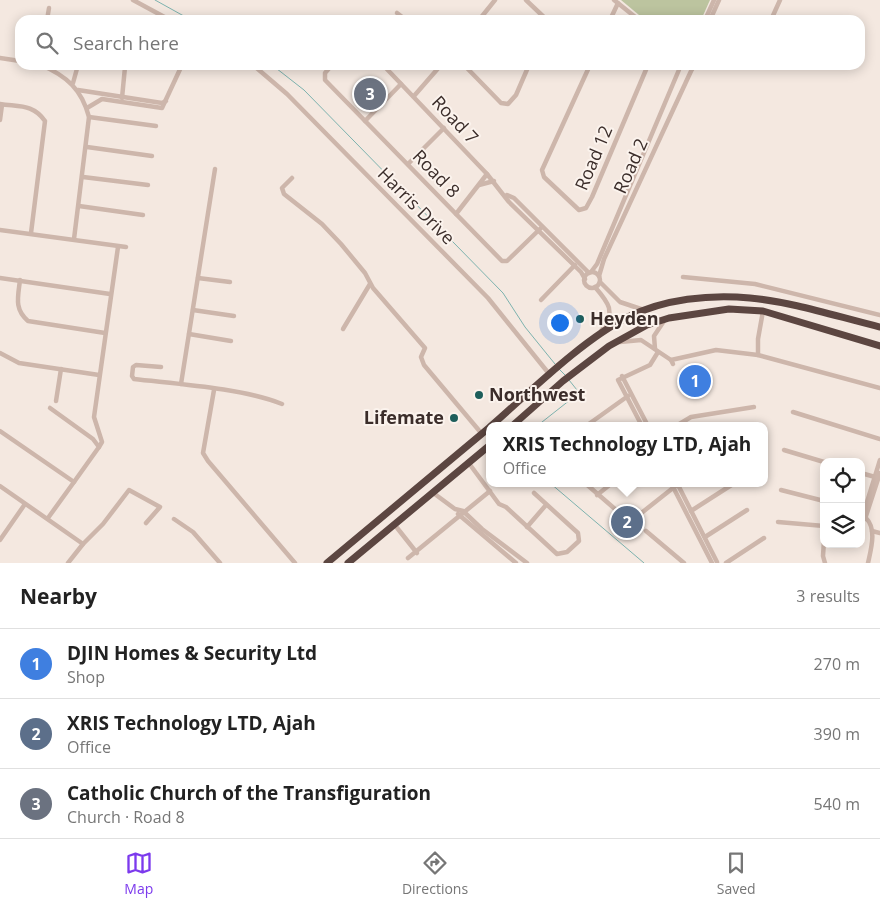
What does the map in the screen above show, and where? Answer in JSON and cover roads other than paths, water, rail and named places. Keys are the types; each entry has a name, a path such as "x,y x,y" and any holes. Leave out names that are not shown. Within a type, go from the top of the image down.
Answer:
{"highway":[{"path":"495,422 593,340 627,318 645,310 680,301 725,296 768,300 880,327"},
{"path":"517,422 571,374 610,346 647,325 669,318 729,309 764,311 880,344"},
{"path":"327,563 486,430"},
{"path":"348,563 486,448"}],"street":[{"path":"133,0 161,15"},
{"path":"483,15 495,0"},
{"path":"526,0 542,15"},
{"path":"707,15 714,0"},
{"path":"712,15 719,0"},
{"path":"774,15 780,0"},
{"path":"612,15 616,2 633,15"},
{"path":"48,15 49,8"},
{"path":"0,58 15,61"},
{"path":"54,70 73,83 87,108 89,117 87,147 74,239"},
{"path":"73,83 77,70"},
{"path":"121,99 125,70"},
{"path":"78,90 121,99 162,103 166,101 180,70"},
{"name":"Harris Drive","path":"259,70 294,101 488,298 552,373"},
{"name":"Road 8","path":"328,70 325,73 325,80 504,262 541,228"},
{"name":"Road 7","path":"388,70 487,174 510,202 529,216 576,264 585,279"},
{"path":"414,96 437,70"},
{"path":"469,70 501,103 508,104 516,96 527,70"},
{"name":"Road 12","path":"588,70 542,170 544,177 580,210 586,208 592,197 646,70"},
{"name":"Road 2","path":"590,272 597,264 680,70"},
{"name":"Road 2","path":"599,276 604,259 691,70"},
{"path":"365,121 401,84"},
{"path":"87,108 102,99 121,99"},
{"path":"0,120 1,105 31,108 38,112 45,121 31,233"},
{"path":"89,117 156,126"},
{"path":"408,164 444,128"},
{"path":"87,147 152,156"},
{"path":"181,384 215,169"},
{"path":"456,214 487,174"},
{"path":"83,177 148,185"},
{"path":"292,178 282,188 284,194 328,230 365,273 370,284 425,348 421,358 424,365 482,434"},
{"path":"479,185 494,182"},
{"path":"79,206 143,215"},
{"path":"0,230 126,247"},
{"path":"48,518 102,442 94,417 118,247"},
{"path":"542,300 576,264"},
{"name":"Road 7","path":"576,264 590,272"},
{"path":"593,340 604,328 610,310 606,298 595,287 588,286 585,279 590,272 599,276 600,282 614,298 627,306 645,310"},
{"path":"683,277 755,284 880,315"},
{"path":"0,278 110,294"},
{"path":"198,278 230,282"},
{"path":"20,280 17,304 23,317 28,321 105,333"},
{"path":"595,287 600,282"},
{"path":"343,329 370,284"},
{"path":"800,308 804,295"},
{"path":"193,310 234,316"},
{"path":"758,354 758,339 764,311"},
{"path":"646,422 618,380 622,376 650,365 656,351 654,336 662,323 669,318"},
{"path":"189,334 231,341"},
{"path":"610,346 622,341 641,340 672,362 716,350 758,354 880,388"},
{"path":"0,353 19,364 99,375"},
{"path":"161,367 136,365 133,367 132,376 134,379 181,384 270,399 282,404"},
{"path":"56,402 61,369"},
{"path":"214,390 204,453 208,461 295,563"},
{"path":"591,422 628,393"},
{"path":"628,393 640,422"},
{"path":"682,422 691,416 754,407"},
{"path":"50,408 93,439 99,447"},
{"path":"793,412 880,439"},
{"path":"0,431 74,482"},
{"path":"784,450 820,461"},
{"path":"865,509 880,460"},
{"path":"468,462 486,486"},
{"path":"865,511 880,472"},
{"path":"865,474 875,477"},
{"path":"0,486 83,544"},
{"path":"487,487 499,504 557,554 567,552 579,541 578,532 534,493"},
{"path":"589,487 630,522 673,487"},
{"path":"598,495 607,487"},
{"path":"676,487 705,537 716,563"},
{"path":"676,487 716,563"},
{"path":"691,511 728,487"},
{"path":"68,563 83,544 103,524 129,490 160,506 146,523"},
{"path":"781,490 820,500"},
{"path":"408,558 417,553 458,515 490,491"},
{"path":"874,491 880,493"},
{"path":"432,492 455,509 463,511 527,563"},
{"path":"0,540 25,504"},
{"path":"527,527 546,505"},
{"path":"455,509 458,515 516,563 521,558"},
{"path":"705,537 747,510"},
{"path":"865,517 870,523 872,531 868,563"},
{"path":"174,518 193,532 220,563"},
{"path":"778,522 820,526"},
{"path":"394,524 417,553"},
{"path":"646,531 684,563"},
{"path":"872,531 880,533"},
{"path":"726,563 764,538"},
{"path":"824,548 825,563"}],"waterway":[{"path":"155,0 182,15"},
{"path":"278,70 304,90 503,293 525,327 555,364"},
{"path":"559,369 565,375"},
{"path":"542,422 575,396 577,390 569,380"},
{"path":"555,487 644,563"}],"place":[{"name":"Catholic Church of the Transfiguration","path":"370,94"},
{"name":"Heyden","path":"580,319"},
{"name":"DJIN Homes & Security Ltd","path":"695,381"},
{"name":"Northwest","path":"479,395"},
{"name":"Lifemate","path":"454,418"},
{"name":"XRIS Technology LTD, Ajah","path":"627,522"}]}
